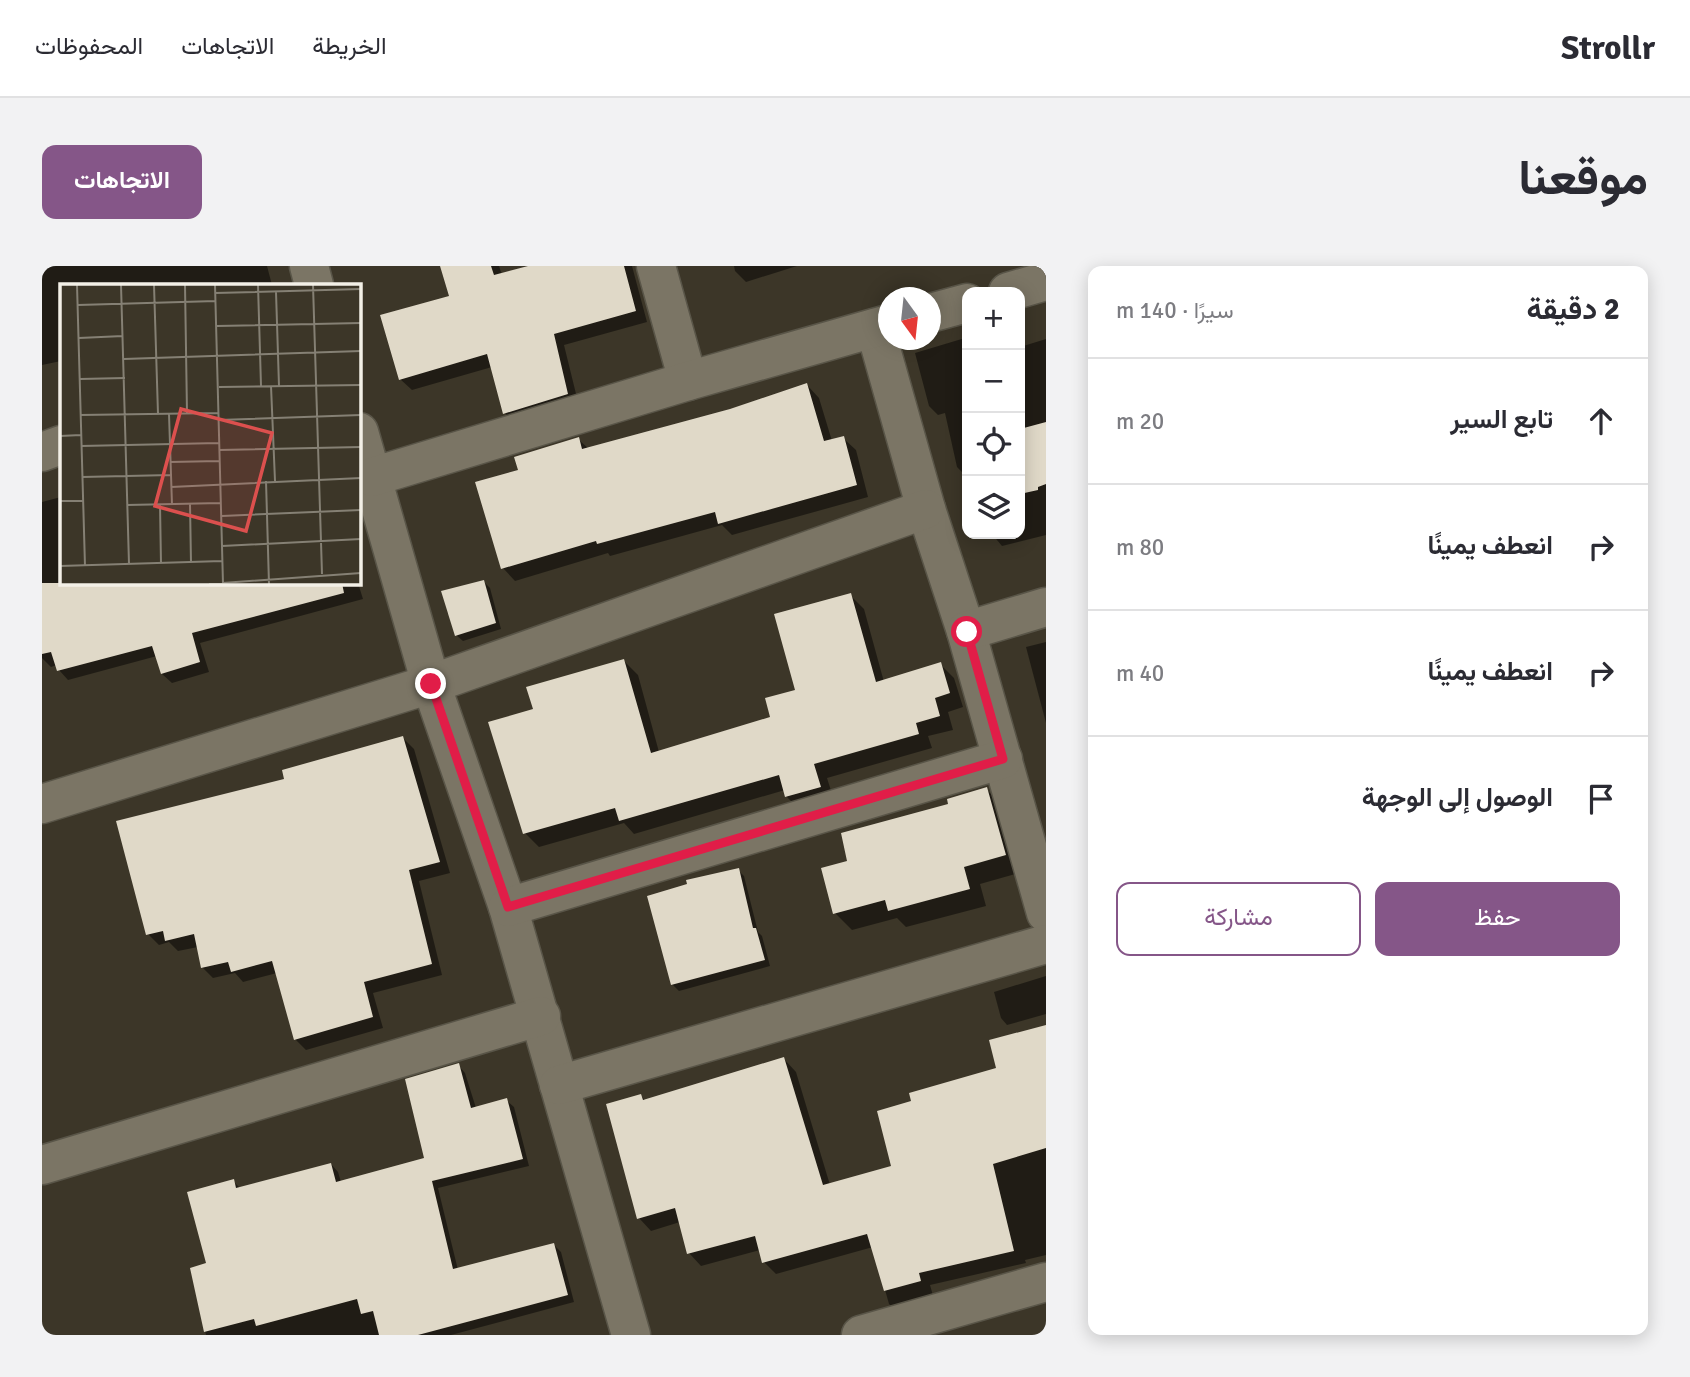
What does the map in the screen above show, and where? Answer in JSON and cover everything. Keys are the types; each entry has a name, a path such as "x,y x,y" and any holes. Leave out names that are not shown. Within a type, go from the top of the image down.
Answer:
{"street":[{"path":"309,266 314,284"},
{"path":"656,266 688,381"},
{"path":"988,266 994,287"},
{"path":"1025,287 1046,281"},
{"path":"941,310 962,304"},
{"path":"372,477 688,381 878,327"},
{"path":"887,350 926,509 967,632 1046,913"},
{"path":"360,435 431,684 508,907 541,1016 620,1332"},
{"path":"42,452 60,445"},
{"path":"42,804 431,684 926,509"},
{"path":"967,632 1046,607"},
{"path":"508,907 1003,759"},
{"path":"559,1085 1046,944"},
{"path":"42,1165 541,1016"},
{"path":"861,1335 971,1320 1046,1282"}],"building":[{"path":"440,266 491,266 494,275 528,266 624,266 636,311 554,334 568,394 503,414 487,354 399,380 380,315 449,296"},
{"path":"807,383 824,441 844,436 857,485 718,524 715,512 597,544 596,541 501,569 475,482 518,470 514,457 579,437 582,449 730,409"},
{"path":"1046,422 1046,484 1038,487 1038,490 1025,493 1025,476 1025,428"},
{"path":"484,580 496,623 455,636 441,591"},
{"path":"42,583 342,584 344,593 192,633 200,662 161,674 152,646 57,671 51,652 42,654"},
{"path":"851,593 876,682 941,662 950,693 935,698 940,716 916,723 919,734 814,764 821,787 785,797 779,775 619,821 615,808 523,834 488,722 533,709 526,687 624,659 651,753 770,717 765,698 795,690 774,614"},
{"path":"403,736 440,862 409,870 432,964 364,982 373,1017 294,1040 272,961 231,972 228,962 201,968 194,934 165,941 163,931 146,935 116,821 284,779 282,770"},
{"path":"987,787 1006,855 964,867 970,889 888,911 885,900 833,914 821,868 847,861 841,833 948,804 947,799"},
{"path":"739,868 753,928 756,928 765,960 671,985 647,896 687,884 686,880"},
{"path":"1046,1025 1046,1148 993,1164 1014,1251 919,1273 921,1281 884,1291 867,1234 762,1263 755,1236 687,1254 675,1208 637,1219 606,1104 641,1094 643,1100 784,1057 823,1185 891,1166 877,1111 911,1101 909,1093 996,1068 989,1040"},
{"path":"459,1063 471,1108 507,1098 523,1159 432,1181 453,1269 554,1243 568,1295 418,1335 379,1335 373,1311 361,1314 357,1299 256,1326 254,1319 204,1332 190,1268 206,1263 187,1192 234,1179 236,1188 331,1163 336,1182 424,1158 405,1079"}],"route":[{"path":"431,684 508,907 1003,759 967,632"}]}
